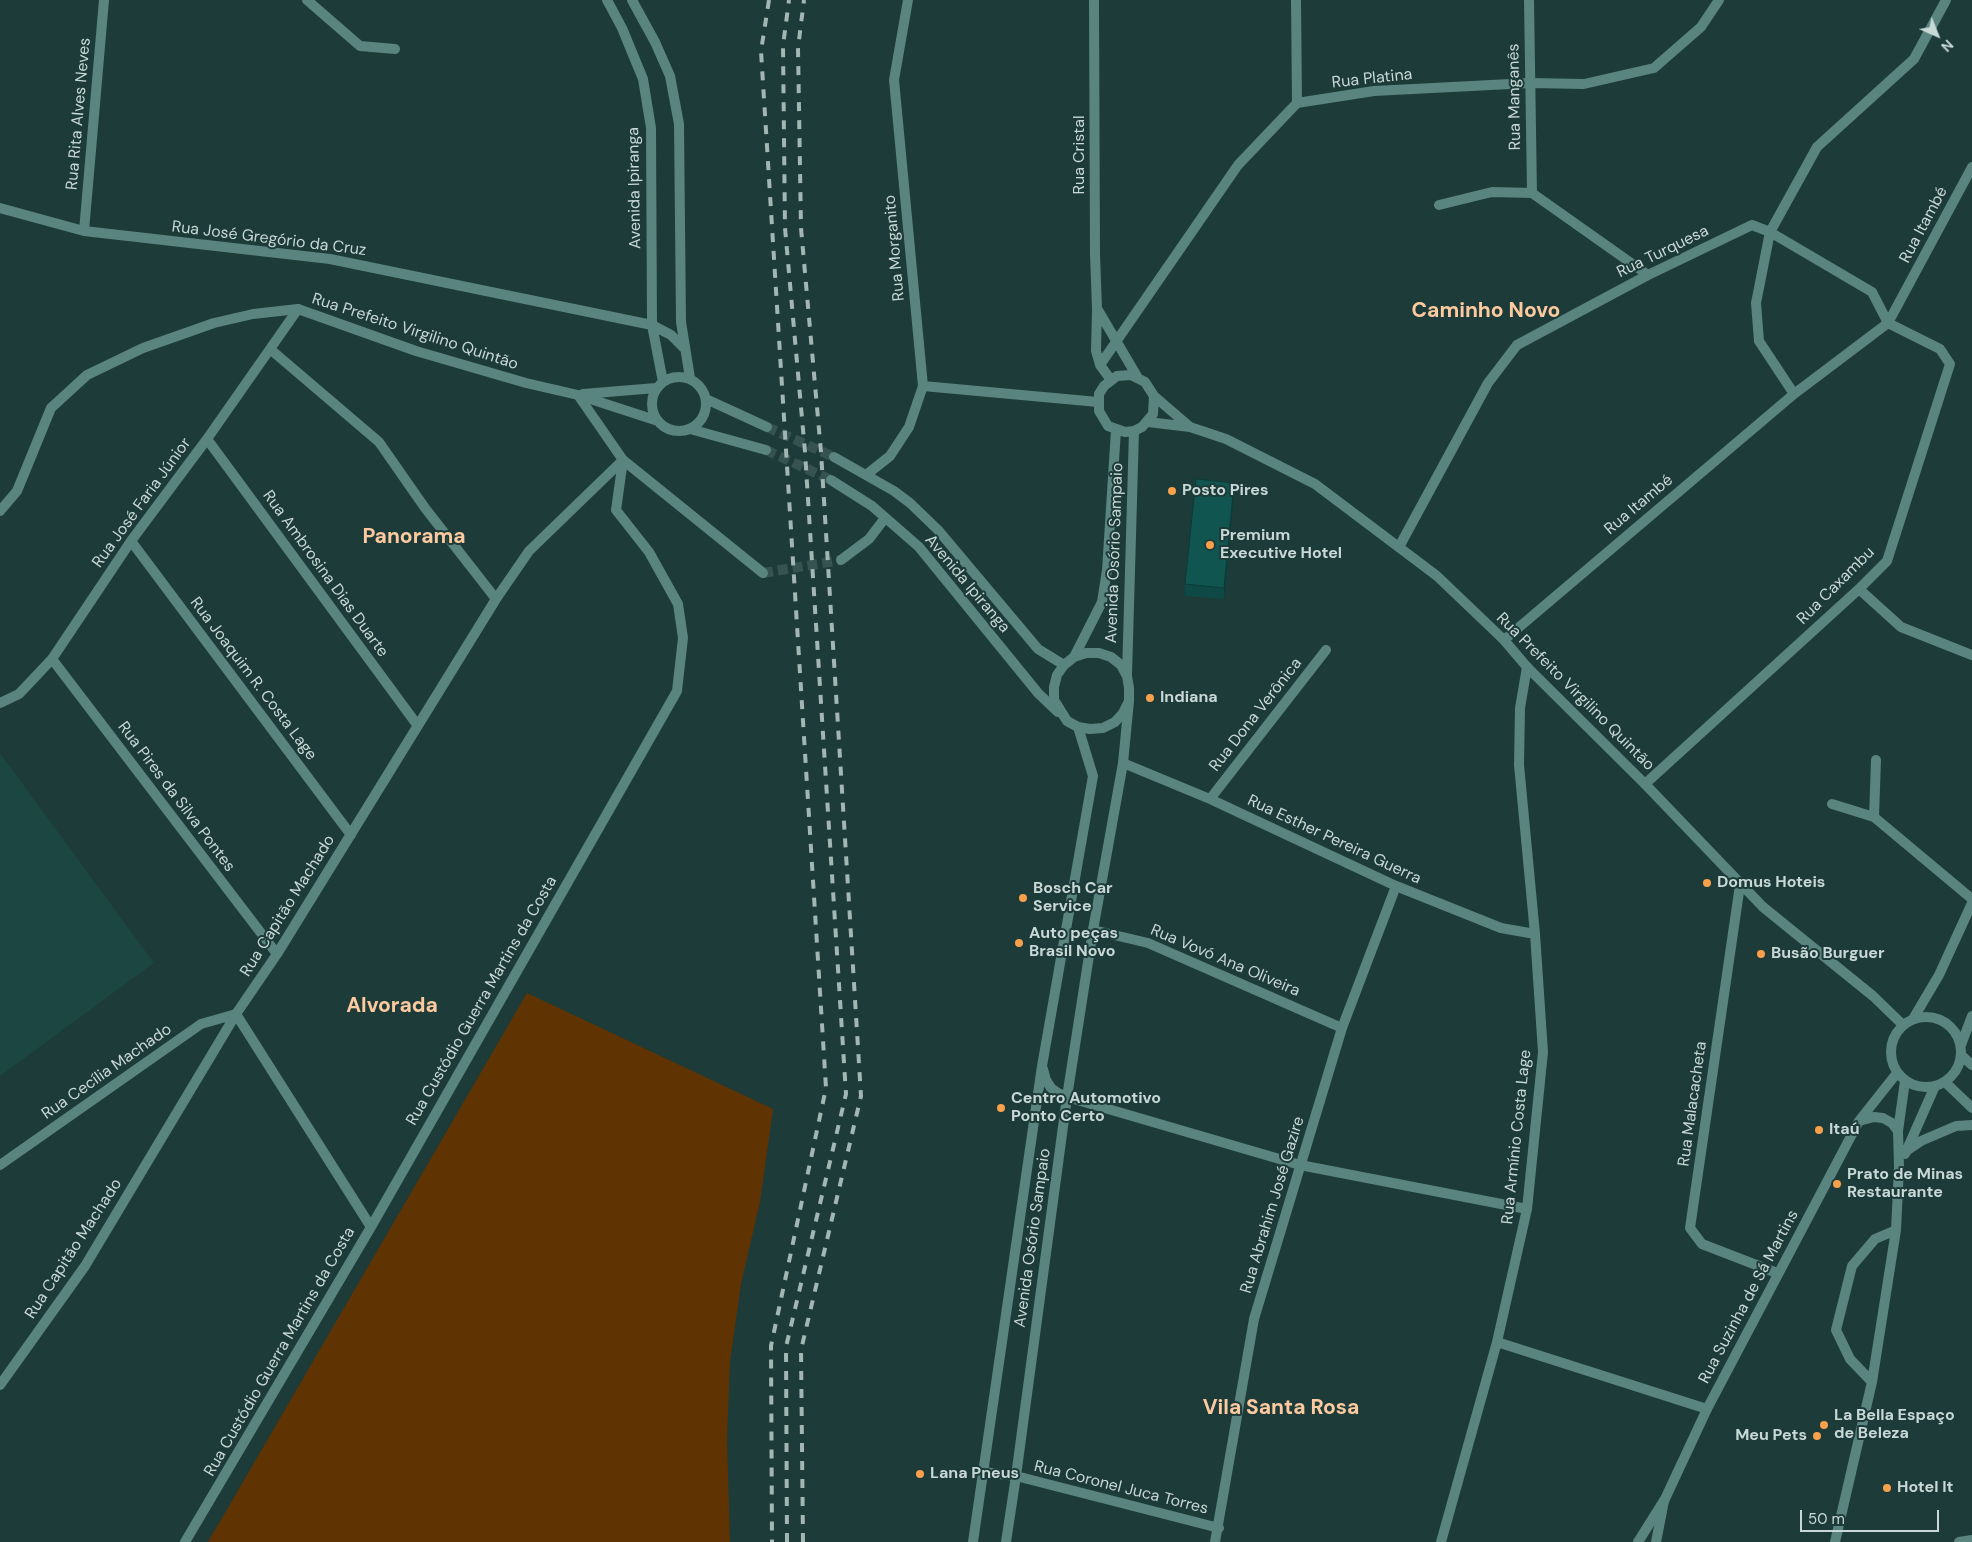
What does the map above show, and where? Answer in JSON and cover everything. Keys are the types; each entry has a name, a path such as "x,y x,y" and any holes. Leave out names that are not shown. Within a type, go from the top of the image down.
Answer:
{"street":[{"name":"Rua Rita Alves Neves","path":"84,231 104,0"},
{"path":"307,0 360,46 395,49"},
{"name":"Avenida Ipiranga","path":"607,0 622,28 643,79 651,128 652,325 660,385"},
{"path":"632,0 656,42 670,76 679,124 681,322 690,378"},
{"name":"Rua Morganito","path":"866,474 890,456 909,427 923,386 894,80 908,0"},
{"name":"Rua Cristal","path":"1094,0 1096,351 1100,365"},
{"path":"1111,380 1100,365 1115,341 1238,165 1297,103 1296,0"},
{"name":"Rua Manganês","path":"1529,0 1532,193"},
{"name":"Rua Platina","path":"1297,103 1374,91 1530,83 1584,84 1654,68 1701,27 1719,0"},
{"path":"1794,394 1759,341 1756,303 1770,232 1817,147 1914,59 1946,0"},
{"name":"Rua Itambé","path":"1504,640 1794,394 1888,323 1972,167"},
{"path":"1438,205 1492,192 1532,193 1648,275"},
{"name":"Rua José Gregório da Cruz","path":"0,208 84,231 330,259 652,325 671,335 685,349"},
{"name":"Rua Turquesa","path":"1399,547 1488,383 1516,345 1648,275 1752,225 1770,232 1872,292 1888,323"},
{"name":"Rua Cristal","path":"1097,309 1115,341"},
{"name":"Rua Prefeito Virgilino Quintão","path":"0,511 17,491 51,408 86,375 143,348 214,323 253,314 298,310 416,351 526,383 578,395 658,421"},
{"name":"Rua José Faria Júnior","path":"0,703 19,694 52,659 131,541 207,439 298,310"},
{"name":"Rua Caxambu","path":"1644,784 1859,589 1887,561 1950,364 1940,349 1888,323"},
{"path":"1115,341 1138,378"},
{"path":"270,348 379,442 426,508 496,599"},
{"path":"1124,375 1138,378 1145,382 1154,396 1153,414 1148,422 1134,431 1125,432 1108,426 1102,420 1098,402 1099,394 1104,386 1111,380 1124,375"},
{"path":"690,429 703,417 706,408 703,390 698,383 690,378 680,376 672,378 660,385 652,405 653,414 664,427 673,431 690,429 766,450"},
{"name":"Rua Prefeito Virgilino Quintão","path":"578,395 660,385"},
{"path":"923,386 1098,402"},
{"path":"578,395 623,460 763,573"},
{"name":"Rua Prefeito Virgilino Quintão","path":"1154,396 1190,427"},
{"path":"706,399 767,427"},
{"name":"Rua Prefeito Virgilino Quintão","path":"1148,422 1190,427 1226,439 1314,484 1437,576 1504,640 1527,667 1644,784 1740,885 1763,907 1873,996 1903,1024"},
{"name":"Avenida Osório Sampaio","path":"1074,657 1102,602 1107,570 1116,430"},
{"name":"Avenida Osório Sampaio","path":"1127,676 1134,431"},
{"name":"Rua Ambrosina Dias Duarte","path":"207,439 418,726"},
{"name":"Avenida Ipiranga","path":"834,457 894,490 917,510 938,530 1038,648 1064,665"},
{"name":"Rua Capitão Machado","path":"0,1386 85,1266 236,1014 277,954 496,599 529,551 623,460"},
{"name":"Rua Custódio Guerra Martins da Costa","path":"185,1542 371,1226 677,691 683,638 678,604 648,552 616,510 623,460"},
{"name":"Avenida Ipiranga","path":"831,480 872,506 919,547 1038,693 1067,721"},
{"path":"841,560 869,539 885,518"},
{"name":"Rua Joaquim R. Costa Lage","path":"131,541 351,835"},
{"path":"1859,589 1901,627 1972,655"},
{"name":"Rua Dona Verônica","path":"1210,799 1326,650"},
{"path":"1086,653 1099,653 1111,658 1121,666 1127,676 1130,688 1129,701 1123,713 1115,722 1103,728 1090,730 1078,727 1067,721 1054,700 1054,687 1057,675 1064,665 1074,657 1086,653"},
{"name":"Rua Pires da Silva Pontes","path":"52,659 277,954"},
{"name":"Rua Armínio Costa Lage","path":"1441,1542 1497,1342 1527,1209 1543,1052 1535,934 1519,765 1520,708 1527,667"},
{"name":"Avenida Osório Sampaio","path":"1006,1542 1067,1097 1093,930 1123,763 1129,701"},
{"name":"Avenida Osório Sampaio","path":"973,1542 1042,1066 1093,776 1078,727"},
{"path":"1874,817 1876,760"},
{"name":"Rua Esther Pereira Guerra","path":"1123,763 1210,799 1396,886 1501,928 1535,934"},
{"path":"1832,804 1874,817 1972,901 1938,975 1913,1019"},
{"name":"Rua Malacacheta","path":"1740,885 1690,1228 1702,1244 1777,1273"},
{"name":"Rua Abrahim José Gazire","path":"1215,1542 1254,1319 1342,1028 1396,886"},
{"name":"Rua Vovó Ana Oliveira","path":"1093,930 1148,943 1342,1028"},
{"path":"236,1014 371,1226"},
{"name":"Rua Cecília Machado","path":"0,1165 201,1024 236,1014"},
{"path":"1925,1016 1943,1021 1956,1033 1961,1045 1962,1056 1953,1075 1940,1084 1925,1088 1914,1086 1901,1077 1892,1064 1890,1053 1896,1032 1903,1024 1913,1019 1925,1016"},
{"path":"1961,1045 1972,1016"},
{"path":"1962,1056 1972,1065"},
{"path":"1042,1066 1046,1080 1051,1088 1058,1094 1067,1097 1300,1164 1527,1209"},
{"path":"1835,1542 1872,1382 1896,1230 1900,1167 1898,1131 1901,1077"},
{"name":"Rua Suzinha de Sá Martins","path":"1638,1542 1665,1500 1707,1409 1777,1273 1860,1122 1901,1077"},
{"path":"1940,1084 1972,1108"},
{"path":"1900,1167 1906,1151 1940,1084"},
{"path":"1860,1122 1874,1117 1883,1118 1892,1123 1898,1131"},
{"path":"1906,1151 1921,1141 1956,1126 1972,1125"},
{"path":"1872,1382 1850,1359 1836,1330 1852,1266 1875,1239 1896,1230"},
{"path":"1497,1342 1707,1409"},
{"name":"Rua Coronel Juca Torres","path":"983,1472 1016,1476 1218,1528"},
{"path":"1656,1542 1665,1500"},
{"path":"1958,1542 1972,1540"}],"shaded area":[{"path":"0,753 154,963 0,1076"},
{"path":"527,993 773,1109 760,1202 741,1284 730,1362 727,1438 730,1542 208,1542"}],"building":[{"name":"Premium Executive Hotel","path":"1196,479 1234,483 1224,588 1185,584"}],"tunnel":[{"path":"767,427 834,457"},
{"path":"766,450 831,480"},
{"path":"763,573 841,560"}],"railway":[{"path":"769,0 761,51 826,1088 771,1346 772,1542"},
{"path":"787,1542 786,1347 846,1094 805,452 785,228 783,46 789,0"},
{"path":"803,1542 801,1350 861,1096 821,452 801,228 798,48 804,0"}],"place":[{"name":"Posto Pires","path":"1172,491"},
{"name":"Premium Executive Hotel","path":"1210,545"},
{"name":"Indiana","path":"1150,698"},
{"name":"Domus Hoteis","path":"1707,883"},
{"name":"Bosch Car Service","path":"1023,898"},
{"name":"Auto peças Brasil Novo","path":"1019,943"},
{"name":"Busão Burguer","path":"1761,954"},
{"name":"Centro Automotivo Ponto Certo","path":"1001,1108"},
{"name":"Itaú","path":"1819,1130"},
{"name":"Prato de Minas Restaurante","path":"1837,1184"},
{"name":"La Bella Espaço de Beleza","path":"1824,1425"},
{"name":"Meu Pets","path":"1817,1436"},
{"name":"Lana Pneus","path":"920,1474"},
{"name":"Hotel It","path":"1887,1488"}],"district":[{"name":"Caminho Novo","path":"1486,311"},
{"name":"Panorama","path":"414,537"},
{"name":"Alvorada","path":"392,1006"},
{"name":"Vila Santa Rosa","path":"1281,1408"}]}
